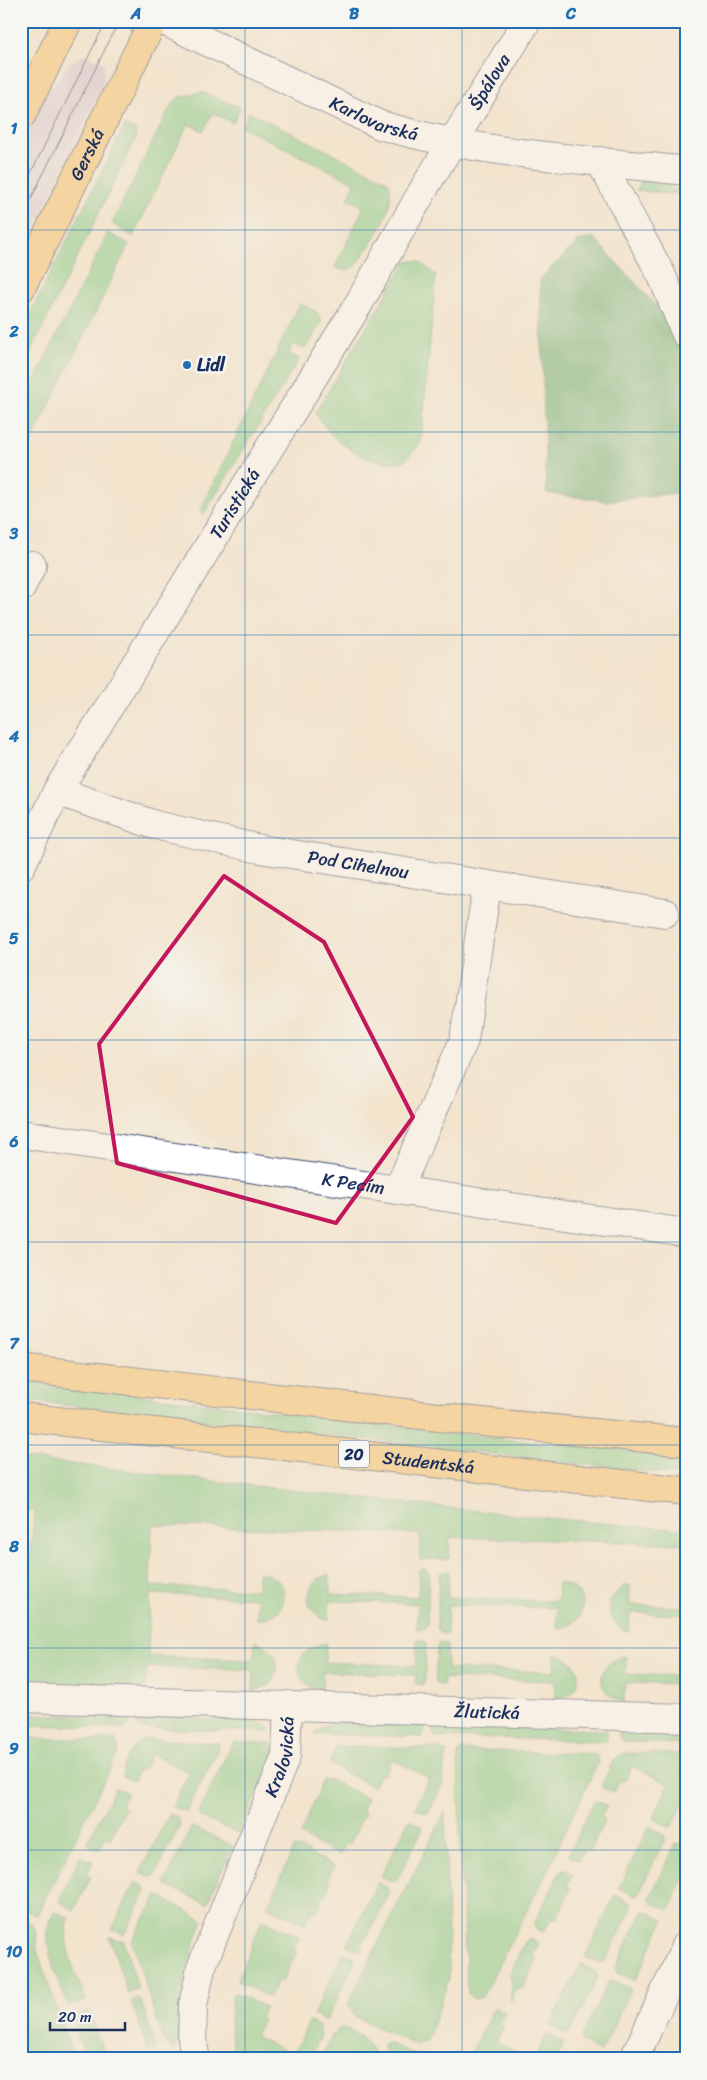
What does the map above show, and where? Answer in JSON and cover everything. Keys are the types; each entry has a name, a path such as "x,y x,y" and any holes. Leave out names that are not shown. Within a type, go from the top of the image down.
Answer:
{"main road":[{"path":"21,116 68,21"},
{"name":"Gerská","path":"21,288 153,21"},
{"path":"21,1368 472,1421 686,1442"},
{"name":"Studentská","path":"21,1417 686,1491"}],"street":[{"name":"Karlovarská","path":"164,21 380,125 452,143 686,171"},
{"name":"Špálova","path":"452,143 527,21"},
{"name":"Turistická","path":"21,866 57,791 358,305 452,143"},
{"path":"600,161 662,276 686,334"},
{"name":"Pod Cihelnou","path":"57,791 155,825 207,839 665,913"},
{"path":"398,1190 464,1040 487,885"},
{"name":"K Pecím","path":"21,1134 686,1233"},
{"name":"Kralovická","path":"21,1698 288,1705 286,1756 201,1968 193,2005 192,2040 196,2059"},
{"name":"Žlutická","path":"288,1705 686,1718"},
{"path":"634,2059 686,1946"}],"highlighted area":[{"path":"224,876 324,942 413,1117 336,1223 117,1163 99,1044"}],"shaded area":[{"path":"85,54 105,63 102,88 21,257 21,148 51,86 71,62"}],"green space":[{"path":"201,92 240,107 233,123 213,113 203,131 188,124 133,236 112,224 168,111 178,98"},
{"path":"249,112 388,181 390,203 386,215 375,237 355,267 344,271 335,267 364,207 348,199 355,183 242,127"},
{"path":"125,125 135,130 136,138 21,371 21,332"},
{"path":"647,180 670,182 669,189 686,191 686,196 636,190 641,182"},
{"path":"108,233 129,244 21,463 21,407"},
{"path":"593,237 675,326 686,365 686,475 677,493 607,501 546,493 540,279 577,242"},
{"path":"419,261 436,275 421,442 404,462 390,463 364,457 352,451 332,434 315,413 406,262"},
{"path":"300,304 317,313 321,323 305,349 293,344 289,354 299,359 204,514 200,511"},
{"path":"21,1381 530,1442 686,1454 686,1476 21,1400"},
{"path":"21,1458 437,1507 686,1530 686,1544 450,1537 449,1559 420,1560 420,1534 152,1525 150,1586 257,1590 258,1573 266,1574 277,1580 281,1585 284,1597 279,1611 265,1619 257,1619 257,1598 150,1594 148,1656 254,1660 255,1641 268,1648 276,1658 276,1671 270,1685 253,1692 254,1670 147,1667 145,1688 21,1686 21,1628 35,1511 21,1509"},
{"path":"419,1569 426,1569 429,1573 427,1625 423,1629 417,1629 418,1604 330,1601 329,1620 320,1618 309,1605 309,1594 313,1585 320,1578 330,1574 330,1594 418,1597"},
{"path":"449,1571 448,1598 557,1601 558,1583 569,1586 577,1591 583,1606 581,1614 576,1621 568,1626 557,1628 557,1608 448,1605 447,1634 440,1633 437,1628 439,1576 442,1572"},
{"path":"630,1585 630,1605 686,1607 686,1615 630,1613 629,1631 621,1629 610,1616 610,1600 622,1587"},
{"path":"417,1640 424,1641 426,1644 425,1681 422,1685 416,1684 416,1675 323,1672 322,1693 311,1688 300,1675 299,1666 306,1652 315,1646 326,1643 325,1662 416,1666"},
{"path":"439,1643 447,1644 447,1669 554,1672 555,1654 565,1657 572,1663 577,1670 577,1684 565,1697 555,1700 555,1681 444,1678 443,1686 435,1683 437,1647"},
{"path":"626,1656 626,1674 686,1676 686,1684 625,1683 624,1702 614,1698 607,1693 603,1686 602,1678 604,1671 608,1664"},
{"path":"21,1714 129,1717 129,1725 126,1728 21,1725"},
{"path":"137,1717 255,1721 267,1726 270,1732 140,1728 137,1726"},
{"path":"332,1723 424,1726 423,1737 314,1734"},
{"path":"434,1726 607,1730 607,1741 436,1737"},
{"path":"618,1731 686,1733 686,1744 625,1742 620,1739"},
{"path":"21,1738 115,1740 119,1751 37,1915 27,1911 21,1844"},
{"path":"144,1739 219,1743 216,1753 187,1811 172,1807 189,1772 151,1754 143,1770 139,1768 133,1781 123,1776 124,1766 129,1755 136,1745"},
{"path":"233,1742 273,1743 273,1756 268,1773 238,1833 200,1817 199,1812"},
{"path":"336,1746 439,1748 447,1752 442,1786 428,1813 415,1808 429,1778 392,1759 384,1775 380,1774 373,1787 331,1765 330,1762"},
{"path":"461,1750 594,1754 598,1757 598,1762 545,1875 482,1997 474,2000 468,1994 467,1986 458,1754"},
{"path":"624,1753 686,1754 686,1799 673,1825 669,1827 653,1818 669,1784 632,1766 624,1782 620,1780 613,1792 601,1787 614,1759"},
{"path":"329,1779 367,1798 361,1811 365,1813 350,1844 346,1842 339,1855 300,1835 323,1780"},
{"path":"115,1788 127,1792 121,1806 125,1808 110,1839 105,1837 99,1850 90,1846 88,1841"},
{"path":"597,1801 607,1806 601,1817 605,1819 590,1851 586,1849 579,1861 568,1855 593,1803"},
{"path":"445,1812 449,1979 427,2041 417,2046 354,2016 348,2003"},
{"path":"169,1814 177,1817 180,1825 155,1875 149,1876 140,1872"},
{"path":"409,1820 421,1826 422,1830 397,1880 391,1881 381,1876"},
{"path":"649,1826 664,1834 665,1839 638,1895 635,1896 619,1888"},
{"path":"194,1827 233,1846 207,1904 166,1885 165,1882 191,1828"},
{"path":"676,1844 686,1844 686,1874 669,1910 651,1902 650,1897"},
{"path":"294,1848 301,1849 334,1866 327,1880 331,1882 316,1914 311,1912 305,1925 268,1906"},
{"path":"80,1857 93,1861 87,1875 91,1877 74,1911 59,1901"},
{"path":"564,1870 573,1874 567,1886 571,1888 556,1920 552,1918 544,1932 535,1928 534,1924 560,1872"},
{"path":"135,1882 145,1887 146,1892 124,1935 112,1929"},
{"path":"377,1883 387,1887 390,1893 359,1951 347,1945"},
{"path":"157,1895 203,1920 192,1950 182,1995 179,2043 173,2049 164,2043 132,1941"},
{"path":"615,1895 632,1903 632,1907 605,1962 601,1964 585,1957"},
{"path":"646,1911 664,1920 635,1981 616,1972 616,1967 642,1913"},
{"path":"55,1912 70,1918 66,1938 70,1959 86,2000 69,2006 55,1972 48,1944 50,1920"},
{"path":"21,1917 31,1923 35,1930 37,1950 74,2059 21,2059"},
{"path":"262,1920 300,1936 293,1949 297,1951 282,1982 278,1981 269,1997 237,1981"},
{"path":"109,1937 124,1941 138,1989 128,1993"},
{"path":"531,1939 539,1943 533,1955 537,1958 522,1989 518,1987 511,2001 510,1974 526,1940"},
{"path":"343,1953 354,1958 354,1964 327,2019 323,2020 313,2015"},
{"path":"581,1964 596,1972 598,1977 570,2033 566,2034 550,2026"},
{"path":"613,1981 631,1989 601,2052 583,2043 581,2038 608,1982"},
{"path":"234,1993 265,2007 259,2018 263,2020 255,2036 293,2055 309,2022 319,2026 321,2036 310,2059 234,2059 230,2025 232,1995"},
{"path":"138,1998 141,2000 156,2049 149,2053 131,2001"},
{"path":"496,2008 505,2012 499,2024 504,2026 496,2042 529,2059 468,2059 493,2009"},
{"path":"89,2010 106,2059 86,2059 74,2026 79,2014"},
{"path":"340,2028 358,2034 370,2048 376,2059 320,2059 333,2034"},
{"path":"547,2034 563,2042 558,2059 534,2059"},
{"path":"388,2043 415,2055 418,2059 389,2059 383,2045"}],"tram line":[{"path":"21,193 106,21"},
{"path":"21,219 119,21"}],"place":[{"name":"Lidl","path":"187,365"}]}
